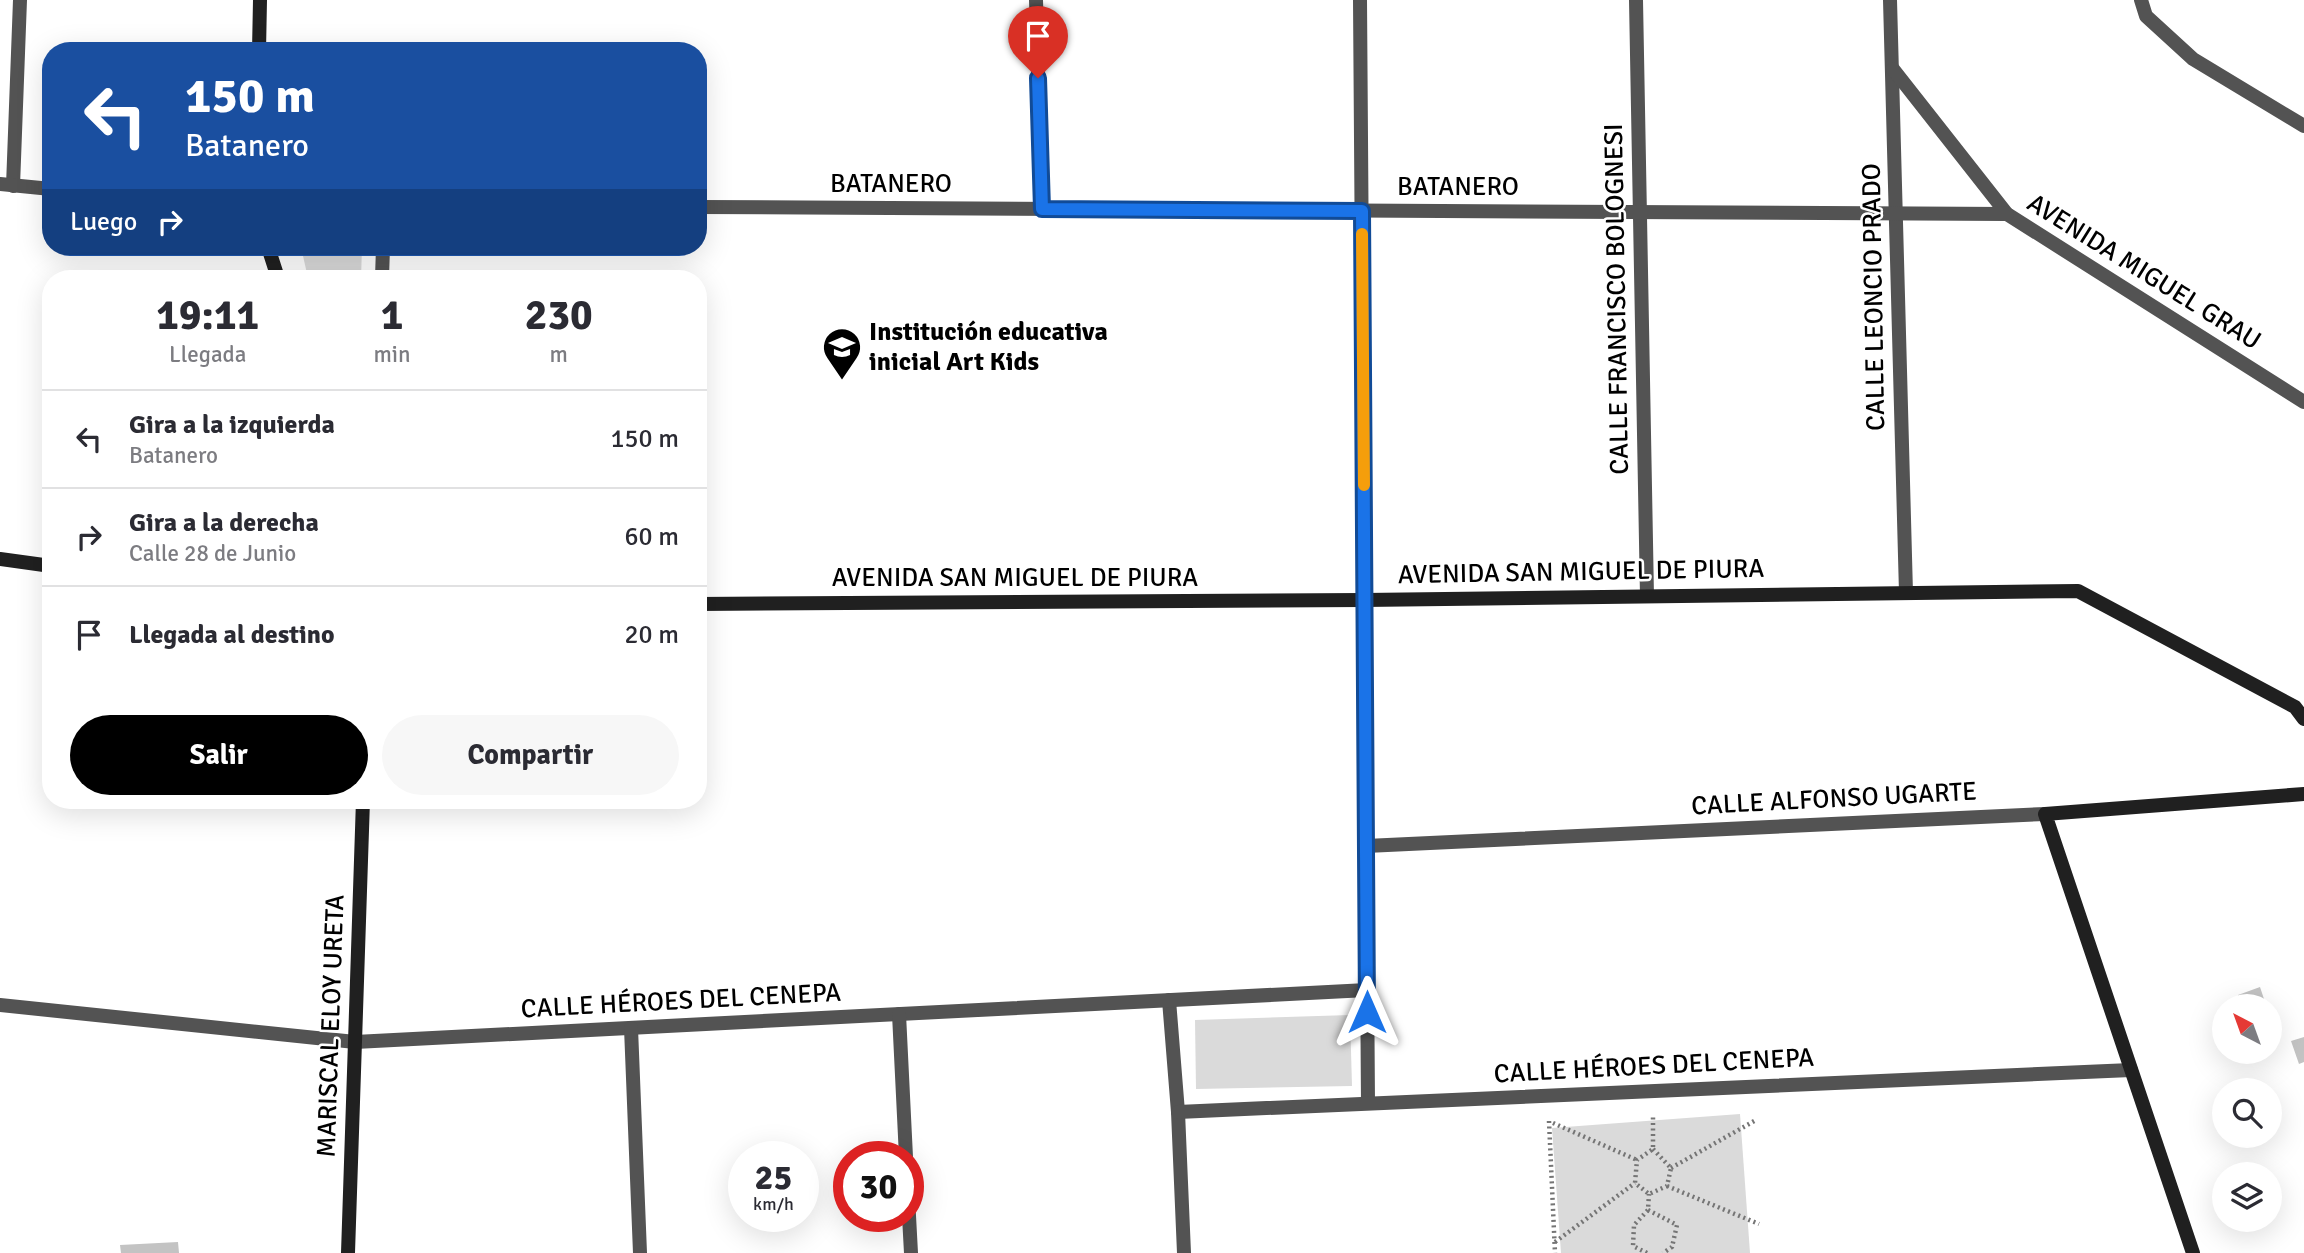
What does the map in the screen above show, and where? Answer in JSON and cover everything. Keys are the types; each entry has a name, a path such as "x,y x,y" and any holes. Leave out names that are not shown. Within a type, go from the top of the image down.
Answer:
{"street":[{"path":"20,0 6,185 42,188"},
{"path":"259,42 260,0"},
{"path":"1036,0 1042,209"},
{"path":"1360,0 1368,1103"},
{"name":"CALLE FRANCISCO BOLOGNESI","path":"1636,0 1647,596"},
{"name":"CALLE LEONCIO PRADO","path":"1890,0 1906,593"},
{"path":"2141,0 2146,16 2193,59 2304,126"},
{"name":"AVENIDA MIGUEL GRAU","path":"1893,69 2007,214 2304,402"},
{"name":"BATANERO","path":"707,207 2007,214"},
{"path":"0,559 42,565"},
{"name":"AVENIDA SAN MIGUEL DE PIURA","path":"707,604 1364,600 2078,591 2295,707 2304,719"},
{"name":"CALLE ALFONSO UGARTE","path":"1366,846 2045,814 2304,794"},
{"name":"MARISCAL ELOY URETA","path":"348,1253 363,809"},
{"path":"2045,814 2193,1253"},
{"name":"CALLE HÉROES DEL CENEPA","path":"0,1005 355,1042 1367,990"},
{"path":"1169,1000 1178,1112 1184,1253"},
{"path":"899,1014 905,1141"},
{"path":"631,1028 640,1253"},
{"name":"CALLE HÉROES DEL CENEPA","path":"1178,1112 2131,1070"},
{"path":"910,1232 911,1253"}],"path":[{"path":"1653,1091 1653,1149 1671,1168"},
{"path":"1547,1095 1555,1253"},
{"path":"1549,1121 1637,1160"},
{"path":"1667,1186 1671,1168 1756,1121"},
{"path":"1637,1160 1653,1149"},
{"path":"1554,1242 1635,1183 1637,1160"},
{"path":"1635,1183 1649,1194"},
{"path":"1649,1194 1667,1186 1759,1224"},
{"path":"1647,1253 1633,1246 1634,1225 1648,1210 1649,1194"},
{"path":"1648,1210 1677,1224 1672,1247 1663,1253"}],"shaded area":[{"path":"303,256 362,256 361,270 306,270"},
{"path":"1350,1015 1352,1086 1196,1089 1195,1020"},
{"path":"1740,1114 1750,1253 1561,1253 1552,1128"}],"building":[{"path":"2260,987 2262,994 2241,994"},
{"path":"2304,1037 2304,1062 2299,1064 2291,1041"},
{"path":"178,1242 179,1253 121,1253 120,1245"}],"slow traffic":[{"path":"1362,234 1364,485"}],"place":[{"name":"Institución educativa inicial Art Kids","path":"842,381"}],"route":[{"path":"1038,78 1042,209 1362,211 1367,1012"}]}
